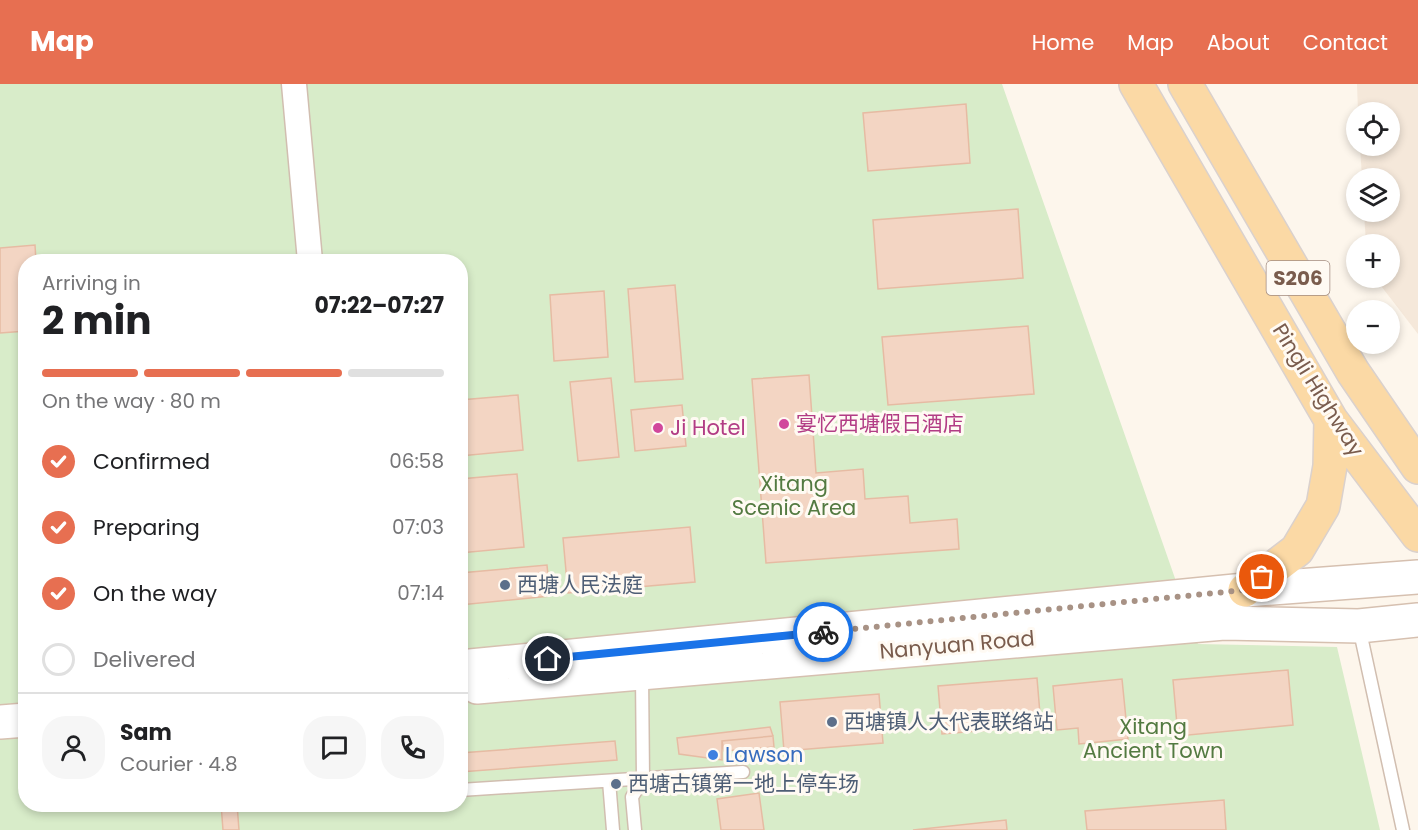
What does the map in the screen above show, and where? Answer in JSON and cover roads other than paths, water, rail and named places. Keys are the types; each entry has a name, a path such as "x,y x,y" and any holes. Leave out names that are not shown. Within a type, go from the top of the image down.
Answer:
{"main road":[{"name":"Pingli Highway","path":"1136,84 1331,420 1418,535"},
{"name":"Pingli Highway","path":"1185,84 1353,372 1418,467"},
{"path":"1245,590 1297,550 1323,506 1330,466 1331,420"},
{"name":"Nanyuan Road","path":"468,666 1245,590 1418,577"},
{"name":"Nanyuan Road","path":"468,687 1224,623 1359,626 1418,620"},
{"path":"0,704 18,703"},
{"path":"0,722 18,721"}],"street":[{"path":"294,84 308,254"}],"lane":[{"path":"1359,626 1403,830"},
{"path":"635,830 632,797 643,779 642,674"},
{"path":"468,790 743,772"},
{"path":"609,781 613,830"}],"place":[{"name":"宴忆西塘假日酒店","path":"784,424"},
{"name":"Ji Hotel","path":"658,428"},
{"name":"西塘人民法庭","path":"505,585"},
{"name":"西塘镇人大代表联络站","path":"832,722"},
{"name":"Lawson","path":"713,755"},
{"name":"西塘古镇第一地上停车场","path":"616,784"}],"park label":[{"name":"Xitang Scenic Area","path":"794,496"},
{"name":"Xitang Ancient Town","path":"1153,739"}]}
